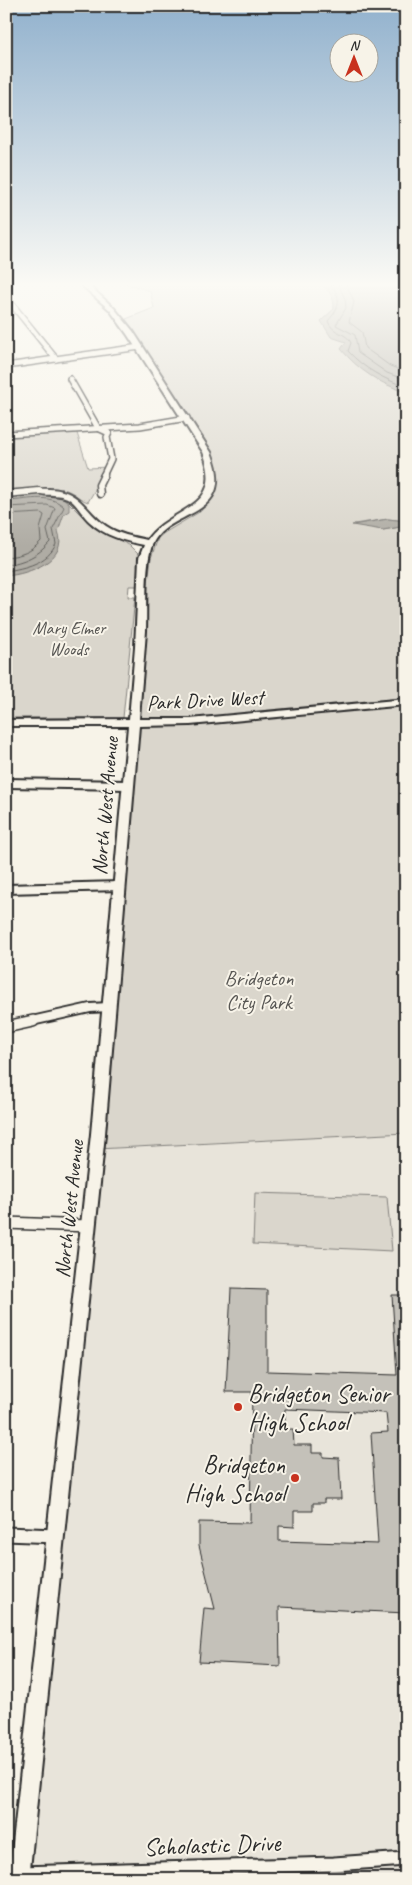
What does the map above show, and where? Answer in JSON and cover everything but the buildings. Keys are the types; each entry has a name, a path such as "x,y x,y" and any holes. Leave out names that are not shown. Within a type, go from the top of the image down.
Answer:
{"main road":[{"path":"39,491 58,491 72,496 94,521 118,535 153,537 195,509 207,498 212,488 211,462 187,418 156,371"},
{"path":"118,535 153,537"},
{"name":"North West Avenue","path":"20,1876 89,1226 140,647 143,569 153,537"},
{"name":"Park Drive West","path":"6,723 133,723 214,720 406,702"}],"street":[{"path":"70,379 98,428 109,433 107,437 111,459 98,485 100,494"},
{"path":"6,434 140,426 187,418"},
{"path":"6,494 39,491"},
{"path":"6,783 128,785"},
{"path":"6,889 120,886"},
{"path":"6,1027 90,1008 109,1006"},
{"path":"6,1223 89,1226"},
{"path":"6,1534 56,1536"},
{"name":"Scholastic Drive","path":"20,1876 334,1864 406,1859"}],"shaded area":[{"name":"Bridgeton Senior High School","path":"406,1133 406,1879 19,1879 97,1149"}],"green space":[{"name":"Bridgeton City Park","path":"160,371 377,371 396,389 406,392 406,521 388,519 354,524 383,530 406,526 406,1133 97,1149 140,647 151,558 158,538 201,511 215,491 217,467 209,446"},
{"name":"Mary Elmer Woods","path":"76,430 88,468 108,467 88,502 63,489 41,491 30,495 58,496 65,499 93,527 129,545 138,554 137,586 129,586 128,597 135,597 123,718 6,718 6,434"},
{"path":"255,1193 387,1197 392,1251 253,1244"}],"water":[{"path":"364,371 406,371 406,392 387,385"},
{"path":"59,495 69,503 69,511 64,514 58,531 60,541 58,550 45,564 35,569 6,576 6,496"},
{"path":"388,519 406,521 406,526 383,530 352,525"}],"place":[{"name":"Bridgeton Senior High School","path":"238,1407"},
{"name":"Bridgeton High School","path":"295,1478"}]}
